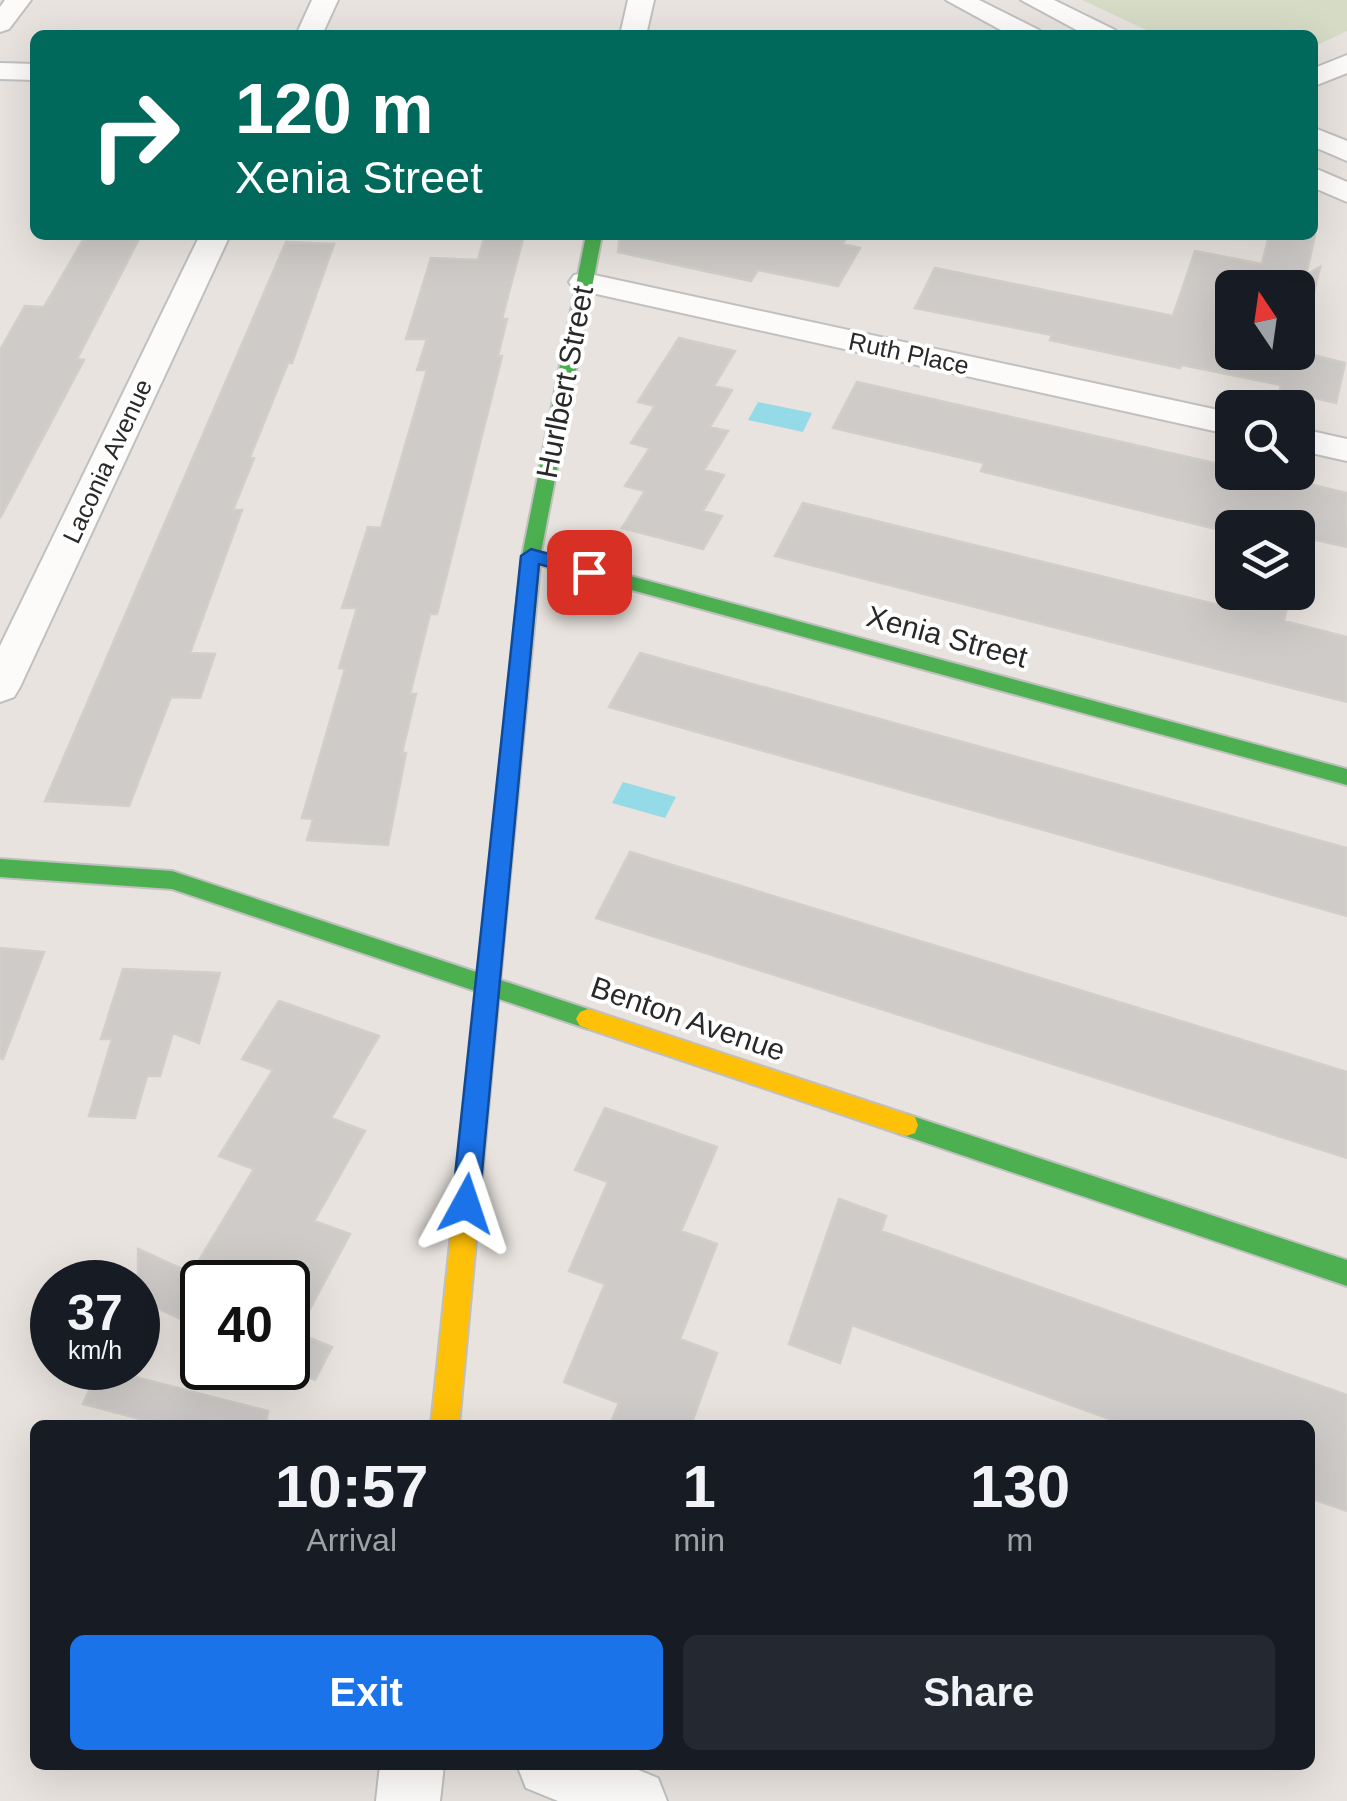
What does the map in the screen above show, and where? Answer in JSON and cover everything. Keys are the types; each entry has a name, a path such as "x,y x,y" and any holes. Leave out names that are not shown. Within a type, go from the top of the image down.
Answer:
{"street":[{"path":"0,24 18,0"},
{"path":"311,30 325,0"},
{"path":"634,30 640,0"},
{"path":"959,0 1020,30"},
{"path":"1034,0 1096,30"},
{"path":"1318,77 1347,64"},
{"path":"0,71 30,72"},
{"path":"1318,138 1347,152"},
{"path":"1318,179 1347,193"},
{"name":"Laconia Avenue","path":"0,687 213,240"},
{"name":"Hurlbert Street","path":"445,1420 531,556 593,240"},
{"name":"Ruth Place","path":"585,282 1215,420"},
{"path":"1315,443 1347,450"},
{"name":"Xenia Street","path":"531,556 1347,777"},
{"name":"Benton Avenue","path":"0,868 172,880 1347,1274"},
{"path":"408,1801 411,1770"},
{"path":"561,1770 635,1801"}],"green space":[{"path":"1082,0 1347,0 1347,31 1318,45 1318,30 1146,30"}],"water":[{"path":"758,402 812,413 803,432 748,420"},
{"path":"623,782 676,797 665,818 612,803"}],"building":[{"path":"83,240 138,240 77,359 84,360 0,518 0,350 25,306 44,307"},
{"path":"484,240 523,240 502,319 507,319 498,356 502,356 437,614 430,614 410,694 416,694 402,753 406,753 388,845 307,840 313,819 302,818 345,669 339,668 357,608 342,608 368,527 381,528 427,370 417,370 427,339 406,339 431,258 478,260"},
{"path":"619,240 845,240 843,244 860,248 838,286 758,270 751,281 618,252"},
{"path":"1268,240 1314,240 1307,270 1215,270 1215,370 1315,370 1315,356 1345,363 1336,403 1315,398 1315,390 1280,390 1281,385 1182,365 1180,368 1050,340 1052,335 915,308 935,268 1173,316 1195,251 1262,264"},
{"path":"286,242 334,244 292,363 288,363 250,457 254,458 233,510 242,510 190,653 215,654 200,698 171,697 129,806 45,801"},
{"path":"679,338 735,351 714,386 732,390 710,427 728,431 704,470 724,475 703,511 722,516 703,549 622,528 645,491 625,486 650,448 631,443 655,406 638,402"},
{"path":"857,382 1215,463 1215,490 1315,490 1315,485 1347,493 1347,547 1315,540 1315,510 1215,510 1215,529 981,471 984,463 833,428"},
{"path":"803,503 1215,604 1215,610 1286,611 1284,621 1347,637 1347,702 775,556"},
{"path":"640,653 1347,848 1347,916 609,707"},
{"path":"630,852 1347,1072 1347,1158 596,918"},
{"path":"0,948 44,952 3,1059 0,1058"},
{"path":"123,969 220,973 199,1043 173,1033 160,1076 147,1076 135,1118 89,1116 112,1039 101,1039"},
{"path":"279,1001 379,1036 331,1118 365,1131 314,1221 350,1234 310,1309 310,1260 199,1260 254,1169 219,1156 273,1070 242,1059"},
{"path":"605,1108 717,1147 681,1231 717,1244 680,1339 717,1353 693,1420 612,1420 619,1403 564,1382 605,1284 569,1271 608,1182 575,1170"},
{"path":"839,1199 886,1216 881,1231 1347,1395 1347,1511 1315,1500 1315,1420 1112,1420 852,1325 840,1363 789,1344"},
{"path":"138,1249 180,1268 180,1319 160,1309 160,1260 138,1260"},
{"path":"310,1338 332,1347 315,1380 310,1378"},
{"path":"160,1383 268,1411 267,1420 144,1420 83,1404 90,1390 160,1390"}],"traffic: fast":[{"path":"496,907 531,556 593,240"},
{"path":"531,556 1347,777"},
{"path":"0,868 172,880 588,1019"},
{"path":"906,1125 1347,1273"}],"traffic: slow":[{"path":"445,1420 496,907"},
{"path":"588,1019 906,1125"}],"route":[{"path":"466,1204 531,556 589,572"}]}
